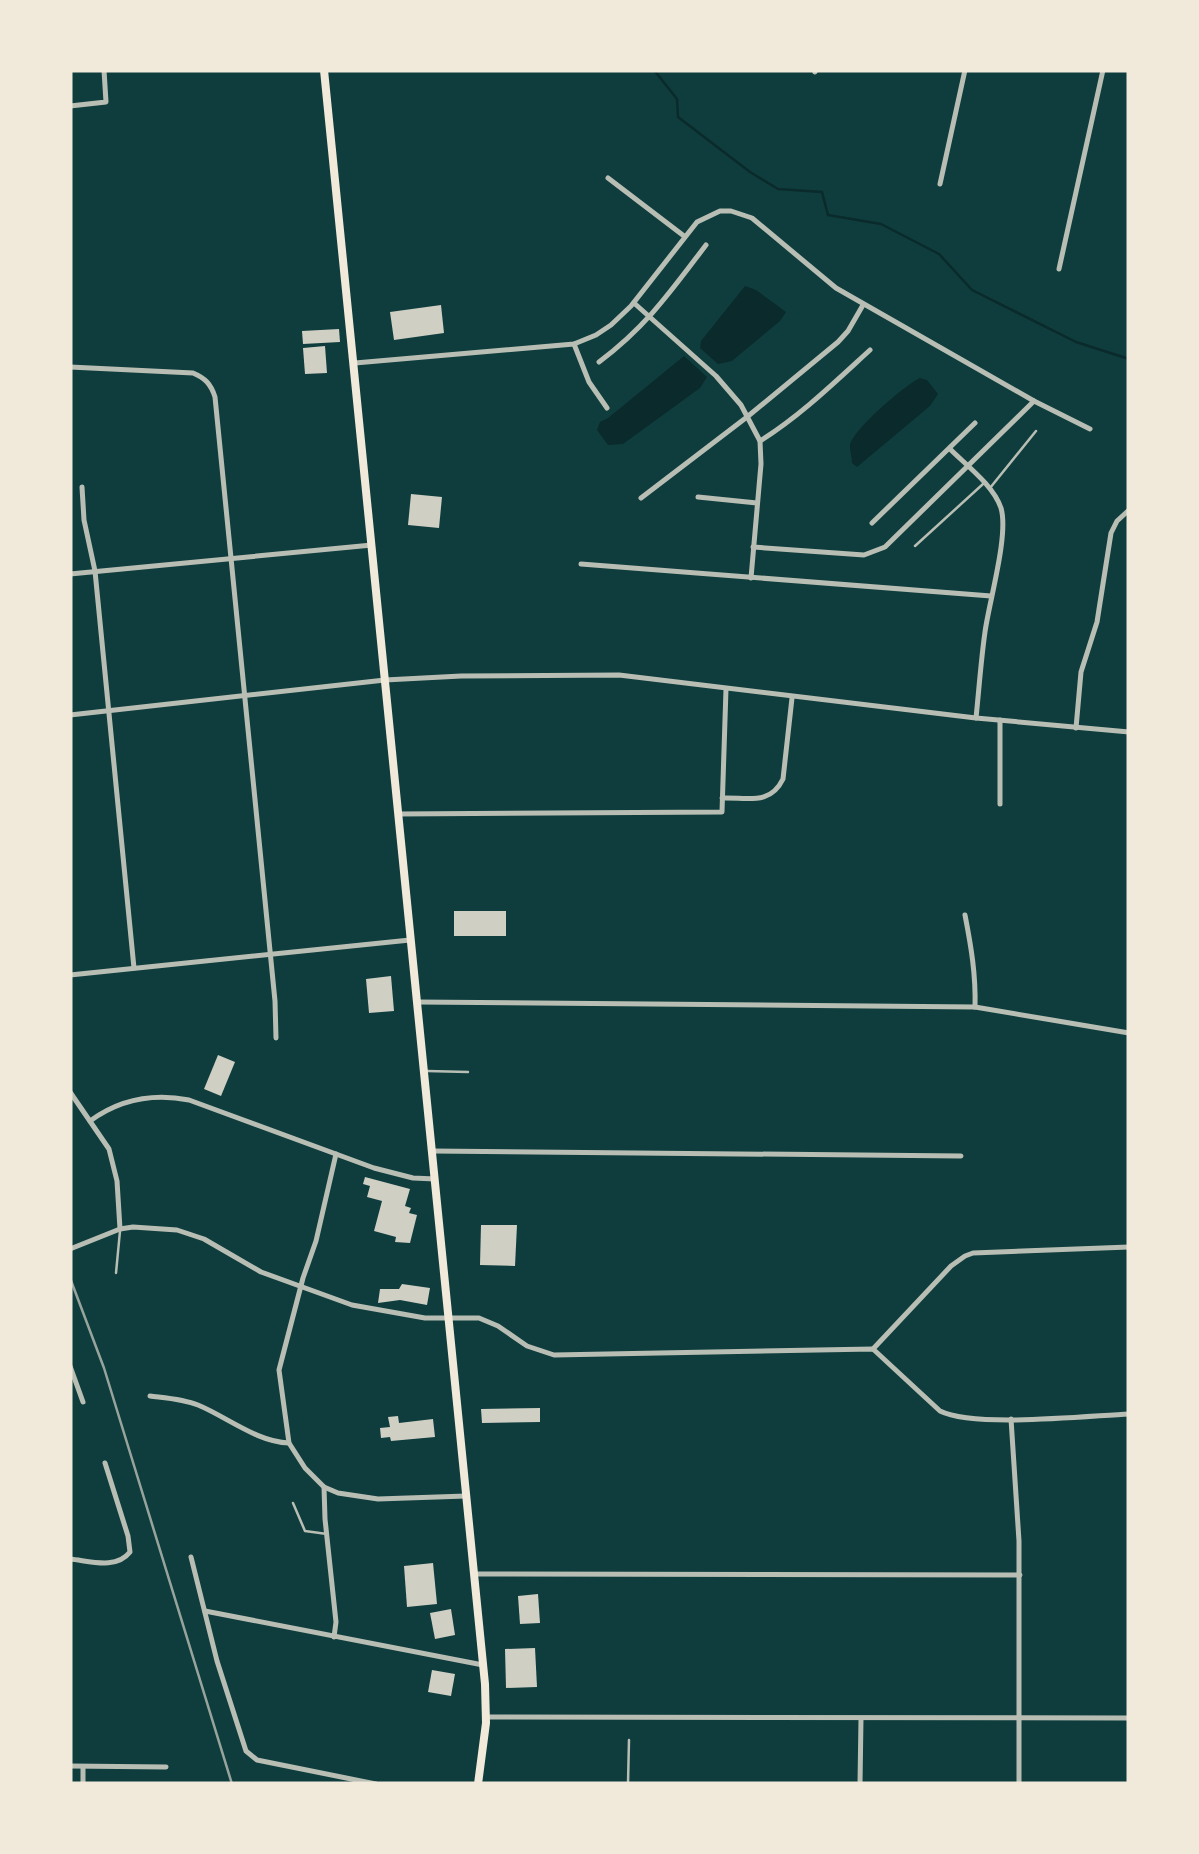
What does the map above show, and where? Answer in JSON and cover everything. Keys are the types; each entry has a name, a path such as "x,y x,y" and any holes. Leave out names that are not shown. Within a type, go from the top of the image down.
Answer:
{"main road":[{"path":"324,70 483,1665 486,1717 478,1784"}],"street":[{"path":"70,106 106,102 104,70"},
{"path":"940,184 965,70"},
{"path":"1059,269 1103,70"},
{"path":"608,178 684,236"},
{"path":"354,363 574,344 611,325 634,303 684,236 703,218 720,211 738,212 752,218 824,279 863,304 1090,430"},
{"path":"599,362 651,318 706,245"},
{"path":"634,303 716,376 741,405 760,441 751,578"},
{"path":"641,498 838,342 863,304"},
{"path":"574,344 589,382 606,408"},
{"path":"760,441 805,408 870,350"},
{"path":"70,367 193,373 211,386 215,396 276,1038"},
{"path":"753,546 876,552 893,542 1034,401"},
{"path":"872,523 976,423"},
{"path":"950,450 1000,504 1002,521 984,634 976,718"},
{"path":"82,487 134,968"},
{"path":"698,497 758,502"},
{"path":"1076,728 1080,672 1097,622 1110,533 1129,510"},
{"path":"70,574 372,544"},
{"path":"581,564 991,596"},
{"path":"70,715 385,680 619,675 976,718 1129,732"},
{"path":"398,814 722,812 726,689"},
{"path":"722,798 763,798 780,786 792,697"},
{"path":"1000,720 1000,804"},
{"path":"965,916 972,954 974,1006"},
{"path":"70,975 410,940"},
{"path":"417,1002 974,1006 1129,1033"},
{"path":"70,1092 109,1149 115,1168 120,1230"},
{"path":"90,1121 131,1100 174,1097 374,1168 435,1179"},
{"path":"432,1151 961,1156"},
{"path":"336,1154 279,1370 289,1443 324,1487 345,1495 378,1499 466,1496"},
{"path":"73,1248 120,1230 147,1226 178,1230 204,1238 261,1272 352,1306 424,1318 487,1320 527,1346 554,1355 873,1348 951,1416 1010,1419 1129,1414"},
{"path":"873,1348 965,1256 1129,1247"},
{"path":"70,1366 73,1384 83,1402"},
{"path":"150,1396 184,1400 271,1440 289,1443"},
{"path":"1010,1419 1020,1575 1019,1784"},
{"path":"70,1559 114,1563 127,1558 130,1545 105,1463"},
{"path":"324,1487 334,1637"},
{"path":"191,1557 246,1752 252,1757 376,1784"},
{"path":"474,1574 1020,1575"},
{"path":"204,1611 483,1665"},
{"path":"486,1717 1129,1718"},
{"path":"860,1784 861,1719"},
{"path":"70,1766 166,1767"},
{"path":"82,1784 83,1766"}],"lane":[{"path":"915,546 986,486 1036,431"},
{"path":"425,1071 468,1072"},
{"path":"116,1273 120,1230"},
{"path":"293,1503 305,1531 327,1534"},
{"path":"628,1740 628,1784"}],"water":[{"path":"745,286 786,312 732,361 718,364 700,348 701,341"},
{"path":"684,356 707,377 700,388 623,444 608,445 597,430 600,422"},
{"path":"920,378 927,380 938,394 930,406 857,467 852,463 850,446 859,430"}],"building":[{"path":"441,305 444,333 394,340 390,312"},
{"path":"339,329 340,342 303,344 302,331"},
{"path":"325,346 327,373 305,374 303,348"},
{"path":"411,494 442,497 439,528 408,525"},
{"path":"454,911 506,911 506,936 454,936"},
{"path":"391,976 394,1011 369,1013 366,979"},
{"path":"218,1055 235,1062 221,1096 204,1089"},
{"path":"365,1177 410,1189 405,1206 411,1208 409,1213 417,1215 410,1243 395,1242 396,1237 374,1231 382,1201 367,1197 370,1186 363,1184"},
{"path":"481,1225 517,1225 515,1266 480,1265"},
{"path":"402,1284 430,1288 427,1305 400,1300 378,1303 380,1289 399,1289"},
{"path":"540,1408 540,1422 482,1423 481,1409"},
{"path":"398,1416 399,1423 433,1419 435,1437 391,1441 390,1437 381,1438 380,1428 390,1427 388,1417"},
{"path":"433,1563 437,1604 407,1607 404,1566"},
{"path":"538,1594 540,1623 520,1624 518,1596"},
{"path":"451,1609 455,1635 435,1639 430,1613"},
{"path":"535,1648 537,1687 506,1688 505,1649"},
{"path":"432,1670 455,1674 451,1696 428,1692"}],"waterway":[{"path":"654,70 677,99 678,117 750,172 778,189 822,192 828,215 881,224 939,254 972,290 1076,342 1129,359"}],"railway":[{"path":"70,1278 104,1368 232,1784"}]}
